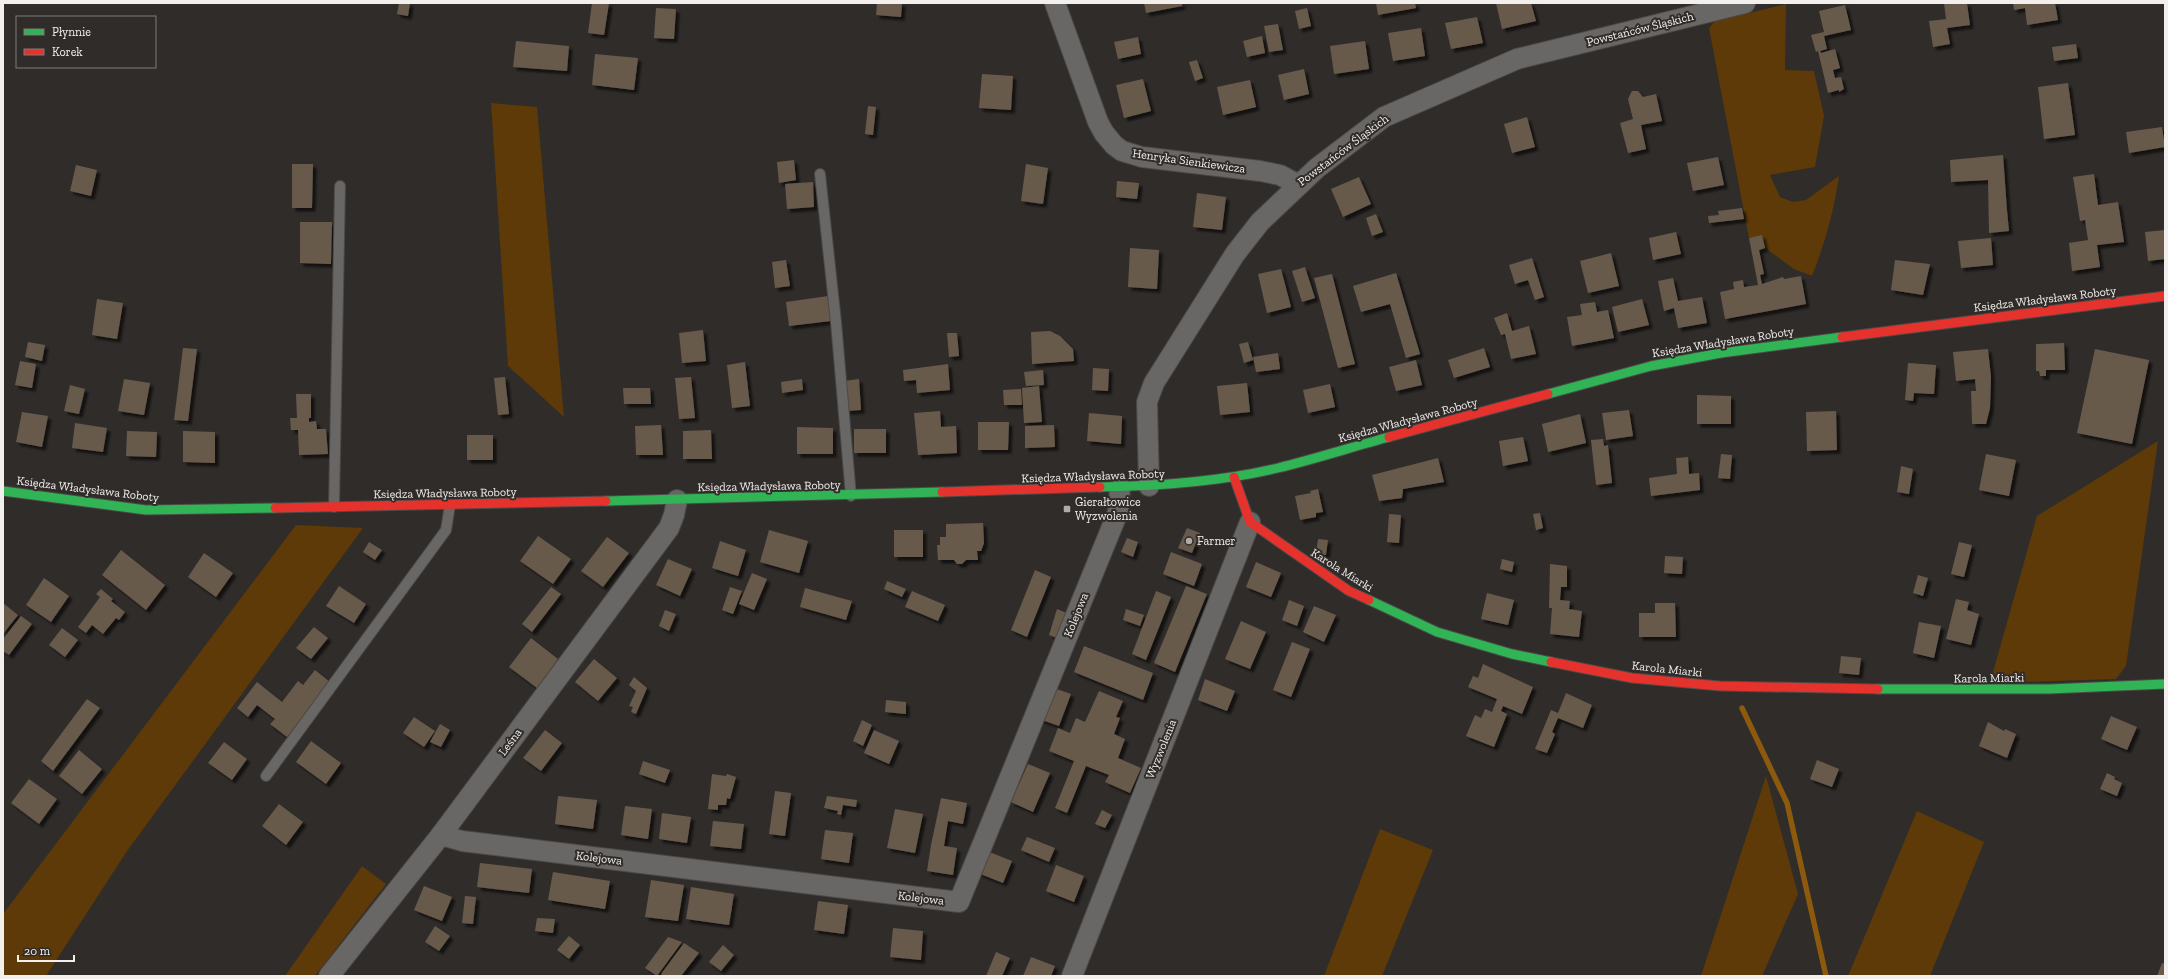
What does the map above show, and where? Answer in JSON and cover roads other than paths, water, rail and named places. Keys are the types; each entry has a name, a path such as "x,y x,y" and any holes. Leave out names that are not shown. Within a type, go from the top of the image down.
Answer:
{"main road":[{"name":"Księdza Władysława Roboty","path":"3,491 146,510 851,496 1149,486 1234,477 1313,459 1651,366 1680,360 1850,336 2165,296"},
{"path":"1234,477 1250,522"},
{"name":"Karola Miarki","path":"1250,522 1349,591 1437,632 1512,654 1632,678 1720,686 1920,690 2049,689 2165,684"}],"street":[{"name":"Henryka Sienkiewicza","path":"1055,3 1098,122 1114,145 1130,154 1142,157 1260,171 1280,175 1297,184"},
{"name":"Powstańców Śląskich","path":"1149,486 1147,402 1154,383 1235,254 1260,222 1297,184 1384,117 1517,59 1745,3"},
{"name":"Kolejowa","path":"441,835 462,841 959,902 1118,512 1120,488"},
{"name":"Leśna","path":"329,976 441,835 669,528 678,500"},
{"name":"Wyzwolenia","path":"1072,976 1250,522"}],"lane":[{"path":"820,174 836,322 851,496"},
{"path":"334,507 340,186"},
{"path":"266,776 446,530 450,505"}],"waterway":[{"path":"1742,708 1787,803 1826,976"}],"place":[{"name":"Gierałtowice Wyzwolenia","path":"1067,509"},
{"name":"Farmer","path":"1189,541"}]}
